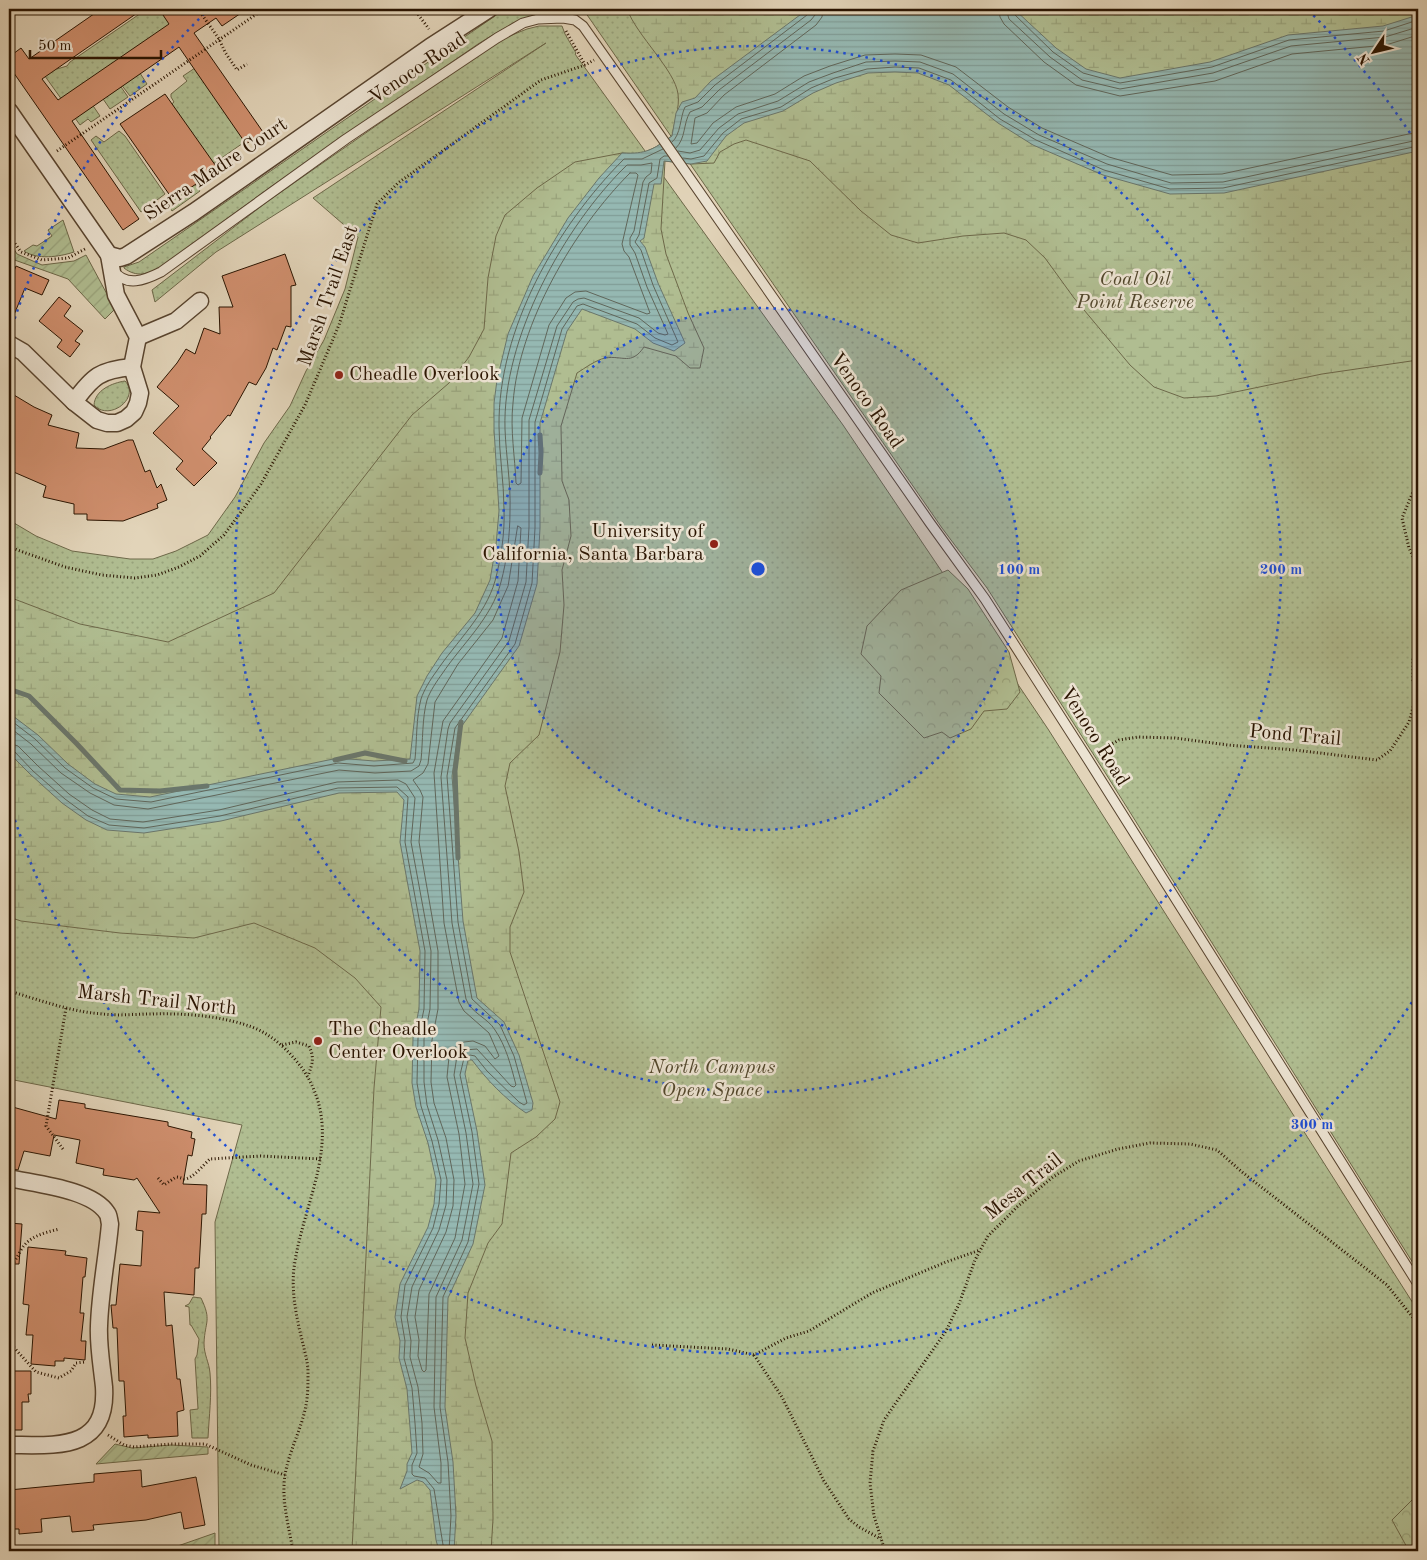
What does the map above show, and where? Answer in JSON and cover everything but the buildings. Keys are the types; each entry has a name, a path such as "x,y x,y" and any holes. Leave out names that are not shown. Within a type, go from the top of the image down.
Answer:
{"street":[{"name":"Sierra Madre Court","path":"109,256 120,258 132,253 430,47 489,9"},
{"path":"9,111 109,256 116,295 138,337 132,367 140,393 134,412 126,419 117,423 106,423 97,420 74,402 23,352 9,344"},
{"path":"138,337 176,320 200,301"},
{"path":"74,402 95,378 113,369 132,367"},
{"path":"9,1178 85,1195 108,1213 110,1224 99,1325 104,1389 100,1417 95,1427 88,1434 69,1443 57,1445 9,1445"}],"lane":[{"name":"Venoco Road","path":"109,256 113,270 124,280 141,280 161,272 335,147 497,38 523,23 538,19 564,18 575,20 582,26 657,131 985,599 1418,1284"}],"path":[{"path":"198,9 219,39 237,70 247,64"},
{"path":"57,151 264,9"},
{"path":"414,9 427,28 435,31"},
{"path":"564,18 566,34 585,65"},
{"name":"Marsh Trail East","path":"9,547 65,568 135,578 157,575 179,567 200,556 224,535 261,484 305,406 339,324 377,204 398,183 541,80 585,65 603,55"},
{"path":"9,234 21,252 42,260 68,258 86,248"},
{"path":"1418,480 1402,518 1409,548 1418,567"},
{"name":"Pond Trail","path":"1087,758 1120,740 1138,737 1175,738 1377,760 1390,751 1409,722 1418,693 1413,680 1413,656 1418,648"},
{"name":"Marsh Trail North","path":"9,991 66,1008 104,1014 178,1015 228,1020 253,1027 282,1046 295,1058 307,1077 322,1113 321,1159 299,1242 294,1270 295,1310 308,1370 306,1405 285,1475 284,1503 293,1551"},
{"path":"63,1149 46,1126 66,1008"},
{"path":"282,1046 296,1042 308,1046 313,1054 312,1064 307,1077"},
{"name":"Mesa Trail","path":"885,1551 874,1516 870,1483 873,1451 884,1420 946,1331 959,1304 975,1260 988,1236 1017,1207 1053,1177 1078,1162 1118,1149 1150,1143 1190,1144 1217,1150 1242,1172 1387,1285 1418,1324"},
{"path":"158,1178 164,1185 176,1177 188,1177 201,1169 210,1158 261,1156 321,1159"},
{"path":"9,1267 17,1260 21,1250 28,1241 37,1235 59,1228"},
{"path":"652,1345 728,1349 754,1355 786,1338 809,1331 872,1294 946,1262 980,1250"},
{"path":"9,1304 12,1314 9,1318"},
{"path":"9,1342 36,1372 59,1378 71,1371 76,1363 90,1362"},
{"path":"754,1355 782,1397 824,1481 849,1519 859,1528 881,1540"},
{"path":"117,1441 134,1447 205,1444 251,1465 285,1475"}],"green space":[{"path":"138,9 160,9 174,29 83,91 100,116 91,122 88,119 80,125 42,72 53,67 57,69 67,66 70,62 141,13"},
{"path":"505,9 551,9 555,13 524,19 478,44 272,186 161,267 152,272 142,274 133,273 124,268 139,262"},
{"name":"Coal Oil Point Reserve","path":"583,9 1418,9 1418,1271 987,588 942,528"},
{"path":"627,9 1418,9 1418,360 1322,374 1216,396 1184,398 1154,387 1130,365 1074,298 1045,258 1026,240 1004,233 963,236 918,243 891,235 861,211 810,161 746,140 720,152 714,163 691,164 665,161 661,229 666,254 688,313 704,348 700,368 690,368 676,356 644,347 631,358 605,358 594,362 577,373 561,426 562,481 569,500 571,536 562,570 564,605 560,652 539,735 510,763 505,786 519,852 524,892 510,927 510,952 560,1102 555,1119 536,1137 511,1153 502,1224 488,1243 468,1293 465,1338 476,1386 492,1441 493,1519 491,1551 352,1551 374,1088 381,1007 355,978 315,948 254,923 194,938 120,933 21,921 9,917 9,597 80,624 168,642 274,593 412,415 449,383 469,357 484,329 488,278 496,236 505,215 537,188 575,162 622,153 640,154 656,147 672,136 678,104 678,94 675,85 670,74 639,30"},
{"name":"North Campus Open Space","path":"539,26 562,26 575,54 843,425 1048,729 1418,1311 1418,1551 219,1551 215,1222 242,1125 9,1079 9,520 36,536 72,551 130,559 153,559 176,551 208,535 235,497 264,443 290,406 306,371 324,340 345,289 358,237 313,198 546,43 216,252 155,302 152,290 268,201 472,59 507,37"},
{"path":"195,68 246,141 210,166 168,107 174,102 171,94 187,81 183,76"},
{"path":"138,70 147,84 130,96 120,83"},
{"path":"119,84 128,97 110,109 101,96"},
{"path":"119,131 125,136 165,194 141,212 91,140 96,136 104,142"},
{"path":"193,182 200,191 172,211 166,202"},
{"path":"63,220 74,252 42,257 24,251 33,245 37,246 52,236 48,230"},
{"path":"9,241 17,254 42,265 74,261 86,255 115,309 105,319 68,279 9,258"},
{"path":"125,381 129,388 129,394 121,406 107,411 100,410 94,405 97,395 101,391 115,383"},
{"path":"948,570 968,589 1009,652 1020,692 1007,709 984,711 971,729 950,738 942,732 924,738 879,693 881,676 861,654 867,626 901,590"},
{"path":"193,1297 201,1298 207,1317 204,1343 211,1381 208,1438 192,1438 190,1410 198,1409 195,1359 199,1339 190,1325 189,1307 185,1306 189,1304"},
{"path":"115,1444 132,1448 171,1445 208,1447 208,1454 96,1464"},
{"path":"1418,1494 1418,1551 1409,1551 1392,1520"},
{"path":"215,1533 215,1551 173,1551 172,1548"}],"water":[{"path":"808,9 1014,9 1056,48 1086,69 1120,78 1210,62 1288,35 1383,26 1418,15 1418,151 1224,193 1170,194 1103,175 1033,145 998,123 949,85 918,73 895,72 868,73 836,83 813,93 783,111 744,123 726,136 707,161 691,164 664,161 661,184 654,184 644,238 640,241 645,247 658,283 685,343 674,351 653,343 635,329 582,309 567,331 540,423 540,528 537,584 519,646 459,730 452,776 463,921 477,998 504,1022 519,1055 533,1103 532,1110 526,1113 497,1089 472,1060 468,1060 465,1074 477,1131 485,1185 473,1244 448,1298 445,1407 453,1462 456,1516 454,1551 439,1551 430,1490 423,1482 417,1480 400,1489 412,1453 407,1389 399,1358 400,1341 395,1317 400,1284 428,1227 434,1204 436,1180 428,1143 416,1107 412,1083 413,1038 419,1009 420,951 400,842 404,800 397,792 339,793 221,821 144,833 107,830 86,820 62,803 9,753 9,713 38,735 68,764 95,784 116,794 150,797 338,758 374,761 410,759 417,696 442,653 475,613 490,580 499,511 494,429 494,403 497,380 508,334 533,276 568,218 599,178 622,153 644,152 672,136 676,113 682,102 695,98 711,81"}],"waterway":[{"path":"540,435 540,473"},
{"path":"9,689 29,696 120,790 160,791 207,786"},
{"path":"458,858 455,771 461,722"},
{"path":"335,760 365,753 405,761"}],"place":[{"name":"Cheadle Overlook","path":"339,375"},
{"name":"University of California, Santa Barbara","path":"714,544"},
{"name":"The Cheadle Center Overlook","path":"318,1041"}]}
